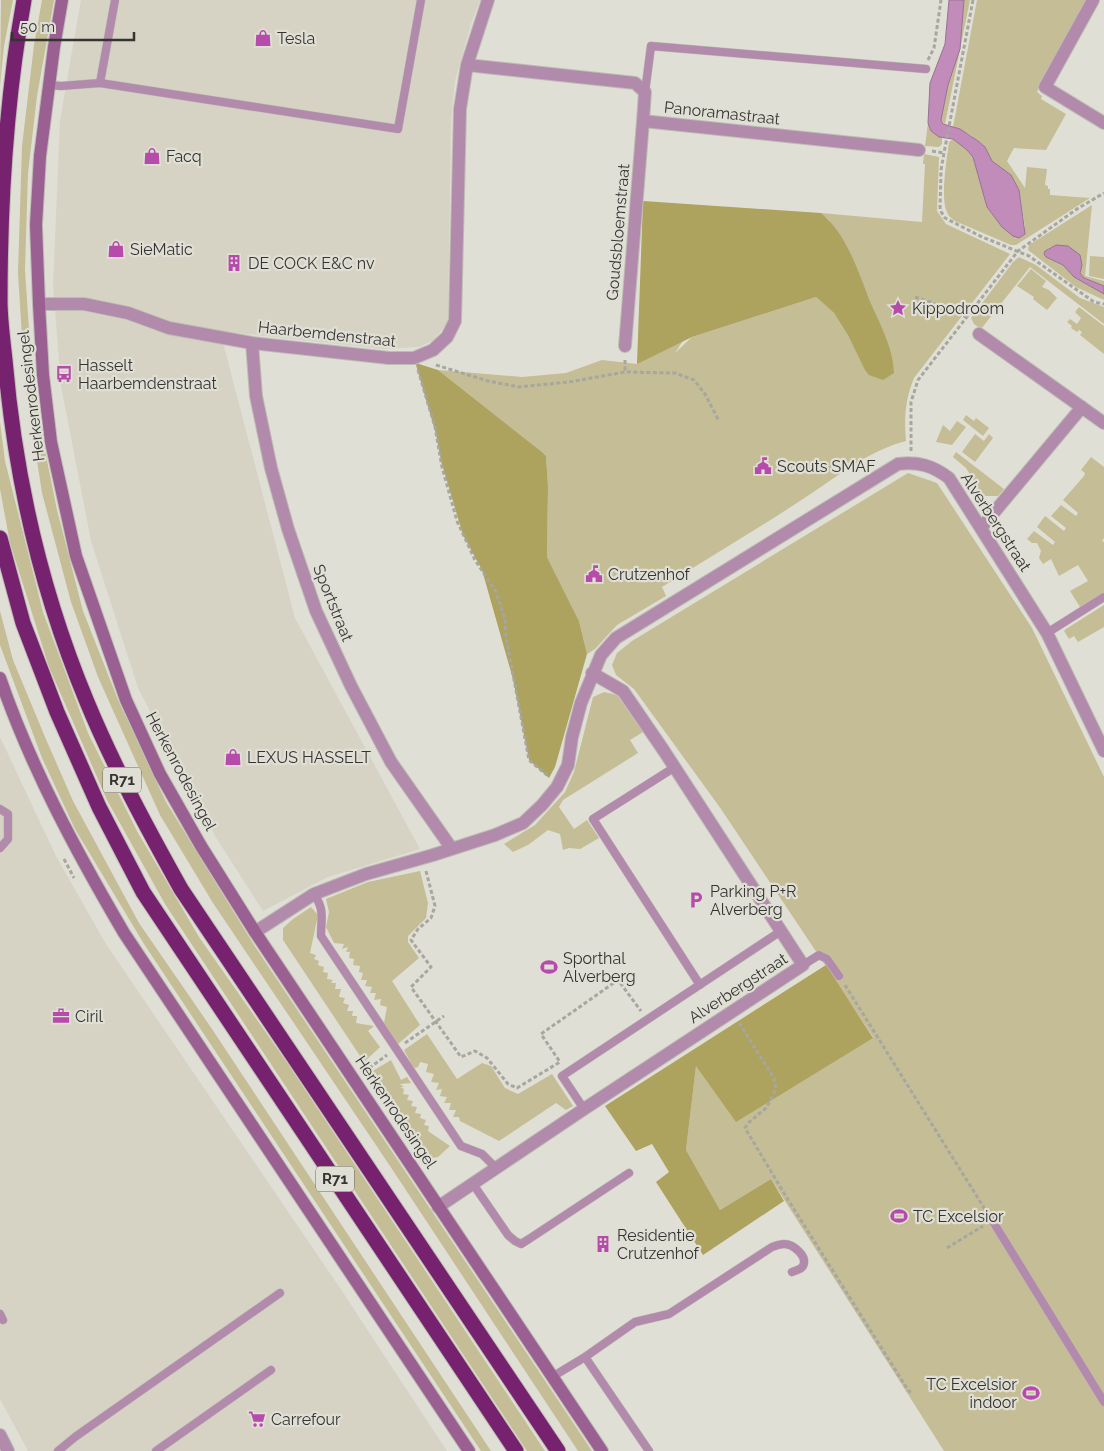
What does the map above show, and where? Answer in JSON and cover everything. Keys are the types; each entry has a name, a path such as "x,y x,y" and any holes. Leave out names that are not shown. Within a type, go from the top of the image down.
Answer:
{"highway":[{"name":"Herkenrodesingel","path":"24,0 14,57 1,186 0,303 9,403 28,515 58,622 87,702 129,795 181,888 558,1451"},
{"name":"R71","path":"0,538 22,623 56,712 98,807 143,892 516,1451"}],"street":[{"name":"Herkenrodesingel","path":"62,0 40,156 36,225 44,375 51,442 76,556 126,700 160,774 201,846 255,932 602,1451"},
{"name":"Haarbemdenstraat","path":"39,304 84,304 128,313 169,328 252,342 389,358 414,358 433,350 447,337 455,321 460,109 466,65 488,0"},
{"path":"1093,0 1045,87 1104,123"},
{"name":"Panoramastraat","path":"466,65 635,83 645,92 643,121 919,150"},
{"name":"Goudsbloemstraat","path":"625,346 643,121"},
{"path":"979,334 1104,423"},
{"name":"Sportstraat","path":"252,342 256,396 271,468 288,529 316,611 351,686 390,762 452,849"},
{"path":"980,528 1082,407"},
{"path":"255,932 314,894 366,874 495,835 523,823 557,787 568,765 572,737 581,703 592,673 601,655 616,638 880,474 898,464 911,462"},
{"name":"Alverbergstraat","path":"911,462 934,467 950,478 1047,633 1104,750"},
{"name":"Alverbergstraat","path":"438,1207 803,965 623,691 592,673"},
{"path":"0,678 49,797 87,870 124,933 469,1451"},
{"path":"0,1435 8,1451"}],"lane":[{"path":"100,83 115,0"},
{"path":"49,85 100,83 398,129 421,0"},
{"path":"645,92 651,46 924,68"},
{"path":"1047,633 1104,597"},
{"path":"674,767 593,818 700,985"},
{"path":"0,810 8,814 8,840 0,848"},
{"path":"314,894 321,904 323,914 321,936 461,1146 482,1154 496,1168"},
{"path":"584,1109 562,1076 781,931"},
{"path":"803,965 820,955 827,959 839,976"},
{"path":"473,1184 508,1235 521,1244 530,1240 629,1174"},
{"path":"992,1220 1104,1402"},
{"path":"552,1376 585,1357 635,1322 670,1314 772,1247 784,1244 796,1248 803,1256 804,1265 792,1272"},
{"path":"58,1451 75,1436 280,1293"},
{"path":"585,1357 649,1451"},
{"path":"156,1451 271,1370"}],"path":[{"path":"924,68 934,48 941,0"},
{"path":"973,0 949,125 942,170 940,210 945,218 1029,256 1094,302 1104,304"},
{"path":"911,462 911,402 918,380 1018,251 1076,208 1104,193"},
{"path":"914,298 930,302 966,317"},
{"path":"414,358 488,382 519,387 569,382 625,372 675,372 694,380 705,394 719,421"},
{"path":"414,358 435,427 442,467 457,521 475,560 496,592 506,619 506,638 529,760 557,787"},
{"path":"422,858 435,906 431,918 418,929 411,940 431,967 411,987 461,1057 475,1051 481,1054 487,1058 508,1084 517,1088 560,1062 541,1034 618,980 647,1020"},
{"path":"839,976 992,1220 947,1248"},
{"path":"732,1012 774,1078 776,1089 766,1108 748,1123 745,1128 787,1198 912,1394"},
{"path":"364,1072 368,1078"}],"shaded area":[{"path":"1,0 13,0 4,46 0,86"},
{"path":"42,0 54,0 37,96 28,173 25,270 31,359 44,446 57,510 83,611 118,700 166,802 254,945 592,1451 578,1451 390,1166 213,903 160,815 98,677 71,602 42,493 25,384 18,273 22,146 34,45"},
{"path":"81,0 480,0 471,24 455,81 451,122 448,322 434,340 419,347 383,349 220,331 295,618 420,849 328,877 263,911 215,836 138,688 91,541 61,386 53,285 60,120"},
{"path":"949,0 964,0 960,49 948,85 941,120 943,124 960,129 978,141 985,147 992,161 1011,175 1019,190 1025,234 1019,238 1013,236 1002,227 987,207 973,157 953,139 939,137 931,131 928,123 930,83 945,44"},
{"path":"964,0 970,0 945,124 941,120 948,85 960,49"},
{"path":"977,0 1088,0 1037,92 1042,96 1041,99 1066,114 1046,150 1014,148 1007,161 1025,188 1027,167 1047,169 1045,185 1050,189 1050,195 1090,198 1016,245 1011,245 955,221 948,215 945,206 946,167 949,142 953,139 973,157 987,207 1002,227 1025,227 1019,190 1011,175 992,161 985,147 978,141 969,134 953,127"},
{"path":"928,123 931,131 942,138 942,144 939,147 925,146"},
{"path":"924,154 939,157 937,211 946,224 1010,254 914,378 906,409 906,441 892,445 855,464 773,519 662,587 666,596 617,625 595,649 587,654 579,621 547,557 548,486 546,456 438,370 522,377 566,373 602,360 637,364 691,328 675,353 692,337 816,297 834,313 849,337 829,220 821,213 922,222"},
{"path":"643,201 821,213 838,232 857,268 886,337 894,373 883,380 869,375 834,313 816,297 692,337 637,364"},
{"path":"1092,205 1085,276 1104,281 1104,286 1084,278 1080,272 1082,265 1056,245 1044,253 1046,257 1063,265 1074,277 1104,294 1104,300 1076,287 1028,250 1029,245"},
{"path":"1056,245 1068,246 1080,255 1082,265 1080,273 1084,278 1104,286 1104,294 1074,277 1063,265 1046,257 1045,251"},
{"path":"1090,256 1104,257 1104,279 1089,276"},
{"path":"1019,257 1036,265 1080,298 1104,307 1104,324 1030,267 981,329 974,324 971,318 1013,262"},
{"path":"1031,269 1046,281 1042,287 1049,290 1057,298 1047,310 1033,299 1034,297 1017,286"},
{"path":"1079,307 1104,326 1104,354 1080,335 1082,332 1079,330 1077,332 1071,328 1072,326 1067,322 1070,319 1077,324 1081,318 1075,312"},
{"path":"414,358 419,364 438,370 546,456 548,486 547,557 579,621 587,654 555,767 549,778 529,760 513,679 482,570 463,535"},
{"path":"966,415 974,421 976,418 989,428 983,436 963,420"},
{"path":"957,421 966,427 952,445 936,442 943,425 950,431"},
{"path":"0,422 5,461 43,612 88,733 137,831 199,937 288,1064 545,1451 527,1451 165,904 107,800 49,667 10,543 0,489"},
{"path":"975,434 984,441 989,434 993,438 975,462 962,452"},
{"path":"956,452 1004,489 998,496 983,496 966,468 953,457"},
{"path":"1091,457 1104,467 1104,538 1102,541 1104,542 1104,592 1080,607 1070,591 1088,581 1078,565 1059,576 1051,559 1043,564 1039,558 1041,551 1037,543 1032,543 1027,539 1034,531 1053,545 1055,542 1037,527 1045,516 1064,531 1066,528 1051,516 1061,505 1076,516 1078,513 1063,500 1084,476 1085,473 1081,470"},
{"path":"908,473 937,483 1032,628 1104,777 1104,1451 944,1451 771,1179 720,1210 686,1150 696,1066 873,1037 721,809 634,689 616,675 612,665 617,653 632,641"},
{"path":"1104,605 1104,627 1078,642 1074,636 1069,639 1064,631 1066,629"},
{"path":"0,611 13,660 73,801 139,923 212,1029 491,1451 481,1451 144,944 75,829 42,758 0,645"},
{"path":"604,692 617,695 643,732 630,740 638,753 563,800 559,807 574,829 587,820 599,838 580,849 569,848 563,850 560,834 548,830 528,845 513,852 504,844 535,825 565,792 574,772 593,697"},
{"path":"0,737 56,856 106,944 340,1288 447,1451 28,1451 0,1399"},
{"path":"420,871 428,903 426,918 408,936 408,942 419,958 392,981 420,1025 398,1044 384,1023 387,1007 380,1005 381,999 374,1000 376,993 370,993 372,987 365,986 367,980 361,980 363,973 359,972 360,966 353,965 354,959 349,958 350,952 346,952 348,947 342,949 344,944 334,943 326,927 329,912 326,899 368,882"},
{"path":"311,907 318,915 310,953 316,955 314,959 319,961 318,965 324,967 323,972 328,973 327,979 333,980 331,983 336,983 335,989 341,989 339,997 345,998 343,1003 349,1005 347,1011 353,1011 352,1016 357,1016 356,1023 374,1026 368,1031 380,1047 364,1062 283,940 283,928"},
{"path":"826,965 873,1038 736,1122 696,1066 686,1150 720,1210 771,1179 784,1201 703,1255 656,1182 669,1172 652,1144 636,1151 605,1106"},
{"path":"427,1034 457,1079 482,1063 491,1066 505,1088 518,1094 552,1074 573,1106 566,1110 556,1103 499,1141 460,1121 459,1117 453,1117 456,1110 449,1110 451,1103 444,1103 447,1097 440,1096 442,1089 436,1090 439,1083 431,1082 434,1074 426,1072 428,1064 420,1062 418,1067 415,1068 412,1065 404,1050"},
{"path":"391,1060 401,1080 407,1077 411,1083 400,1084 404,1087 400,1087 404,1089 403,1094 409,1095 407,1100 413,1101 411,1106 417,1107 415,1113 421,1114 420,1118 426,1120 424,1125 429,1126 428,1131 450,1146 438,1157 427,1159 371,1072"}],"place":[{"name":"Tesla","path":"263,38"},
{"name":"Facq","path":"152,156"},
{"name":"SieMatic","path":"116,249"},
{"name":"DE COCK E&C nv","path":"234,263"},
{"name":"Kippodroom","path":"898,308"},
{"name":"Hasselt Haarbemdenstraat","path":"64,374"},
{"name":"Scouts SMAF","path":"763,466"},
{"name":"Crutzenhof","path":"594,574"},
{"name":"LEXUS HASSELT","path":"233,757"},
{"name":"Parking P+R Alverberg","path":"696,900"},
{"name":"Sporthal Alverberg","path":"549,967"},
{"name":"Ciril","path":"61,1016"},
{"name":"TC Excelsior","path":"899,1216"},
{"name":"Residentie Crutzenhof","path":"603,1244"},
{"name":"TC Excelsior indoor","path":"1031,1393"},
{"name":"Carrefour","path":"257,1419"}]}
